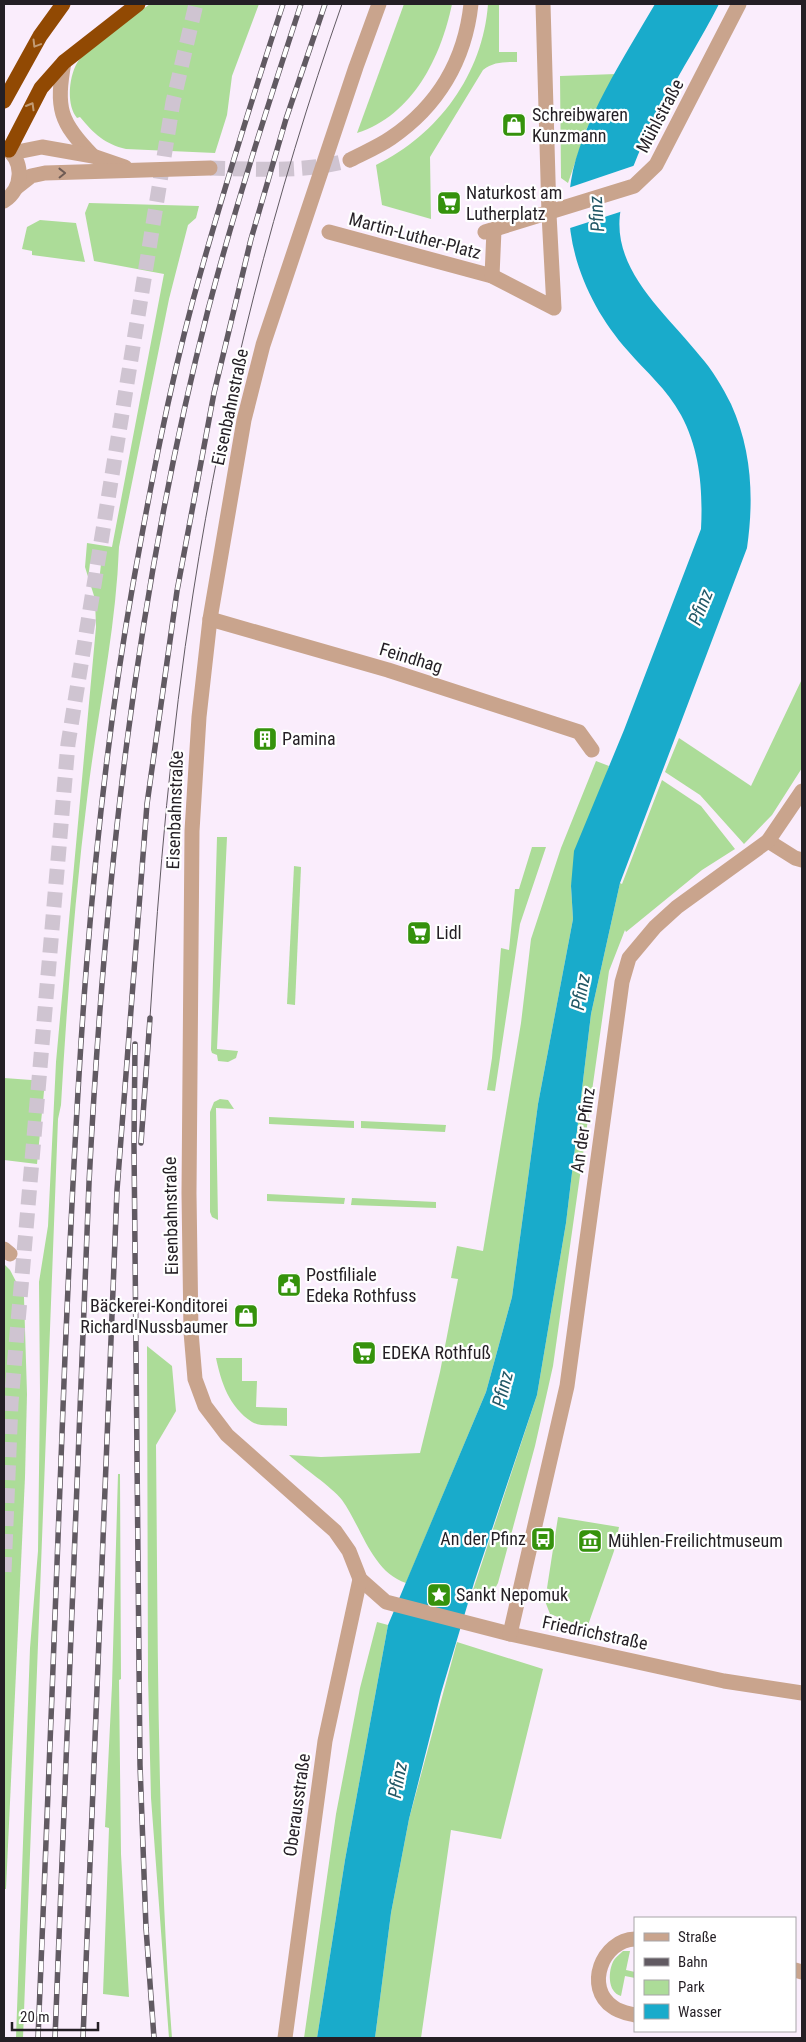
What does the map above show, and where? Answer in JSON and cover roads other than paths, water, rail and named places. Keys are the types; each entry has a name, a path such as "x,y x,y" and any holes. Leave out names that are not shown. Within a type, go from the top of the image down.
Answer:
{"highway":[{"path":"4,101 40,36 63,4"},
{"path":"8,150 41,88 64,62 138,4"}],"street":[{"name":"Eisenbahnstraße","path":"360,1579 348,1552 335,1531 227,1435 205,1406 195,1380 191,1332 189,1193 192,831 199,717 210,619 244,420 263,345 379,4"},
{"path":"350,160 390,139 421,114 440,93 459,59 469,26 471,4"},
{"path":"543,4 549,214"},
{"name":"Mühlstraße","path":"549,214 634,186 656,166 738,4"},
{"path":"64,62 59,91 61,113 72,134 92,156"},
{"path":"8,150 42,148 92,156 131,169"},
{"path":"8,150 18,164 20,177 17,187"},
{"path":"4,201 31,176 45,173 210,168"},
{"name":"Martin-Luther-Platz","path":"329,232 492,276 554,308 549,214 489,231 492,276"},
{"name":"Feindhag","path":"210,619 388,670 579,732 592,750"},
{"name":"An der Pfinz","path":"510,1634 567,1386 622,982 629,958 655,927 676,907 768,841 802,791"},
{"path":"768,841 795,858 802,860"},
{"name":"Friedrichstraße","path":"360,1579 386,1602 484,1628 724,1681 802,1693"},
{"name":"Oberausstraße","path":"285,2038 325,1741 360,1579"},
{"path":"634,1939 626,1939 612,1946 602,1961 598,1983 602,1996 612,2007 634,2014"}],"water":[{"name":"Pfinz","path":"655,4 719,4 663,103 638,155 628,181 621,208 620,230 624,251 632,271 657,307 713,373 728,398 738,421 750,475 751,493 747,548 620,883 591,1014 566,1223 537,1395 474,1583 441,1693 409,1819 391,1913 375,2038 317,2038 345,1860 388,1625 486,1392 512,1297 538,1104 573,919 571,886 574,851 624,730 701,529 699,470 687,428 669,397 613,333 600,314 580,272 570,227 571,181 584,136 618,67"}],"tunnel":[{"path":"4,1572 11,1403 68,744 173,102 196,4"},
{"path":"210,168 298,169 350,160"}],"tram line":[{"path":"150,1018 157,912 178,699 193,594 220,444 236,369 274,222 295,148 342,4"}],"railway":[{"path":"38,2038 65,1356 79,1065 86,969 105,776 133,584 175,370 214,226 283,4"},
{"path":"55,2038 95,1073 114,853 127,744 142,634 161,525 183,417 208,310 229,233 301,4"},
{"path":"83,2038 117,1190 147,804 177,591 214,393 251,239 286,119 325,4"},
{"path":"141,1143 150,1018"},
{"path":"135,1044 134,1145 140,1765 146,1928 154,2038"}],"place":[{"name":"Schreibwaren Kunzmann","path":"514,125"},
{"name":"Naturkost am Lutherplatz","path":"449,203"},
{"name":"Pamina","path":"265,739"},
{"name":"Lidl","path":"419,933"},
{"name":"Postfiliale Edeka Rothfuss","path":"289,1285"},
{"name":"Bäckerei-Konditorei Richard Nussbaumer","path":"246,1316"},
{"name":"EDEKA Rothfuß","path":"364,1353"},
{"name":"An der Pfinz","path":"543,1539"},
{"name":"Mühlen-Freilichtmuseum","path":"590,1541"},
{"name":"Sankt Nepomuk","path":"439,1595"}]}
